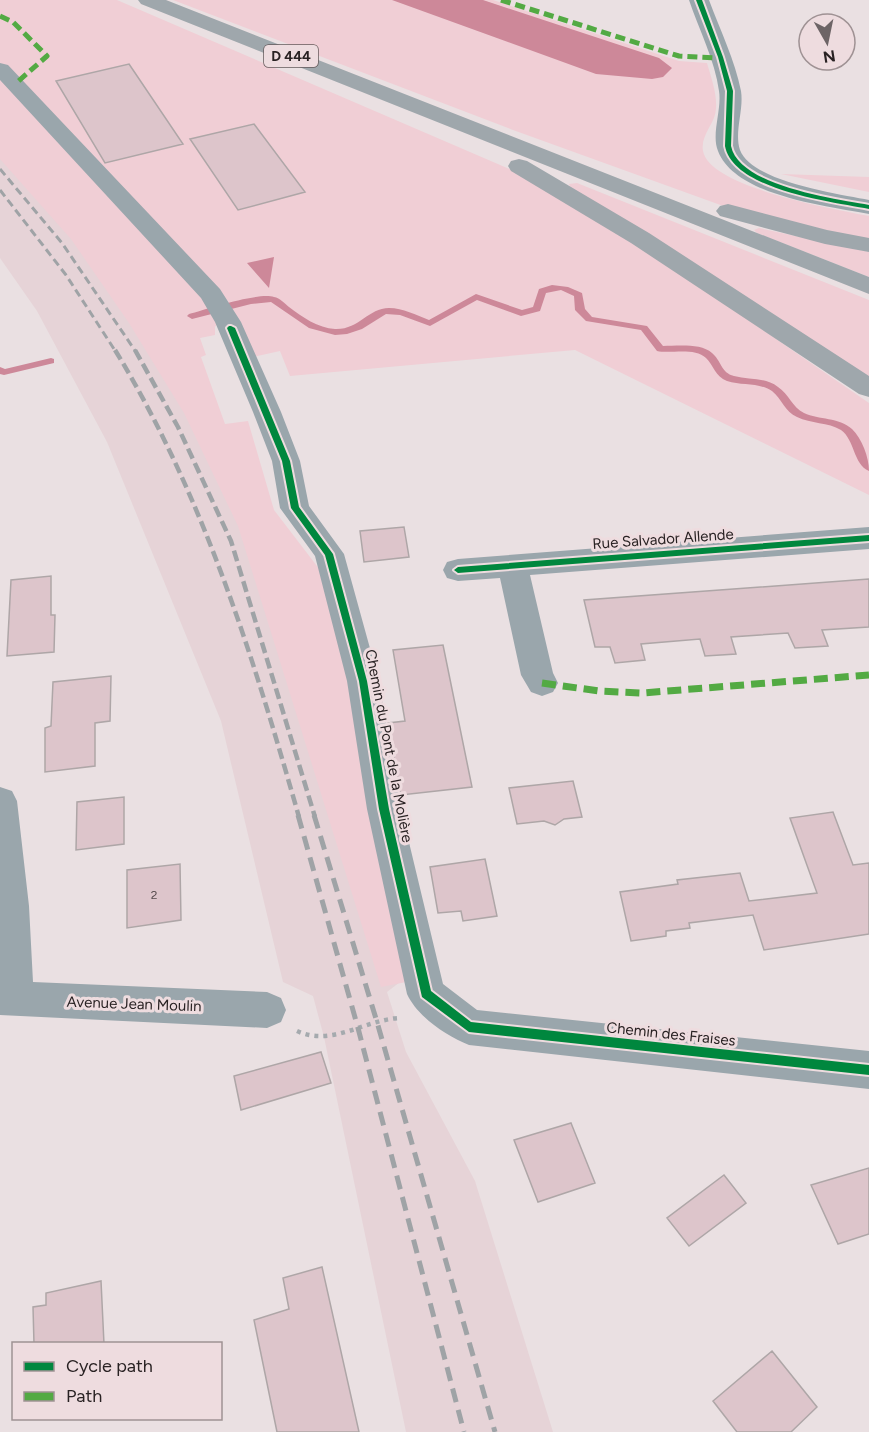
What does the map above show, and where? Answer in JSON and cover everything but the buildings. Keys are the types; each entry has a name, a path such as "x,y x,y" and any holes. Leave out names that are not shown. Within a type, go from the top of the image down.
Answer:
{"main road":[{"name":"D 444","path":"148,0 869,286"},
{"path":"328,70 349,88 484,148 581,201 869,388"},
{"path":"434,113 548,146 729,212 825,237 869,245"}],"street":[{"path":"694,0 729,88 732,104 728,149 734,162 752,176 781,186 869,207"},
{"name":"Chemin du Pont de la Molière","path":"2,69 211,294 229,325 286,461 295,508 329,554 363,681 384,809 426,994 469,1027"},
{"name":"Rue Salvador Allende","path":"459,570 869,538"},
{"path":"512,565 537,675 542,683"},
{"path":"0,801 10,906 7,999"},
{"name":"Avenue Jean Moulin","path":"7,999 267,1010"},
{"name":"Chemin des Fraises","path":"469,1027 869,1070"}],"path":[{"path":"267,1010 302,1035 324,1037 395,1017 404,1018"}],"shaded area":[{"path":"0,0 117,0 512,170 649,253 869,403 869,495 575,350 290,376 280,351 253,357 218,323 215,327 215,335 200,338 206,355 201,357 225,424 248,421 274,510 320,570 350,670 416,980 381,987 238,526 184,413 129,323 71,239 0,159"},
{"path":"173,0 493,0 679,61 707,63 716,102 714,119 706,134 703,151 711,164 727,176 776,195 869,216 869,240 726,207 513,130"},
{"path":"392,0 483,0 659,58 672,68 663,77 652,79 596,74"},
{"path":"0,122 219,418 404,979 387,992 406,1052 475,1181 553,1432 406,1432 324,1037 313,996 283,982 221,721 107,442 37,311 0,258"},
{"path":"781,174 869,177 869,192"},
{"path":"577,183 869,300 869,378 570,187 569,184"},
{"path":"759,228 869,252 869,277 754,230"},
{"path":"274,257 269,288 247,263"}],"waterway":[{"path":"192,316 251,301 273,299 302,321 323,330 335,332 359,327 379,313 386,311 403,313 430,323 476,297 521,313 537,309 542,291 552,288 565,289 579,295 580,310 589,319 644,328 660,349 696,350 709,355 722,374 729,378 759,382 770,386 779,392 791,409 800,415 844,428 852,436 869,467"},
{"path":"0,370 4,372 51,361"}],"railway":[{"path":"0,169 62,243 136,352"},
{"path":"0,190 66,275 116,352"},
{"path":"115,350 174,461 223,577 244,636 299,817"},
{"path":"135,350 178,427 231,541 315,817"},
{"path":"298,815 358,1028 464,1432"},
{"path":"314,815 377,1022 495,1432"}],"marked path":[{"path":"501,0 679,56 718,58"},
{"path":"0,16 13,22 47,56 15,84"},
{"path":"542,683 599,691 642,693 869,675"}],"cycle path":[{"path":"699,0 728,80 731,98 728,146 737,164 769,183 790,190 869,207"},
{"path":"231,328 286,461 295,508 329,554 363,681 384,809 426,994 469,1027 869,1070"},
{"path":"458,570 869,538"}]}
